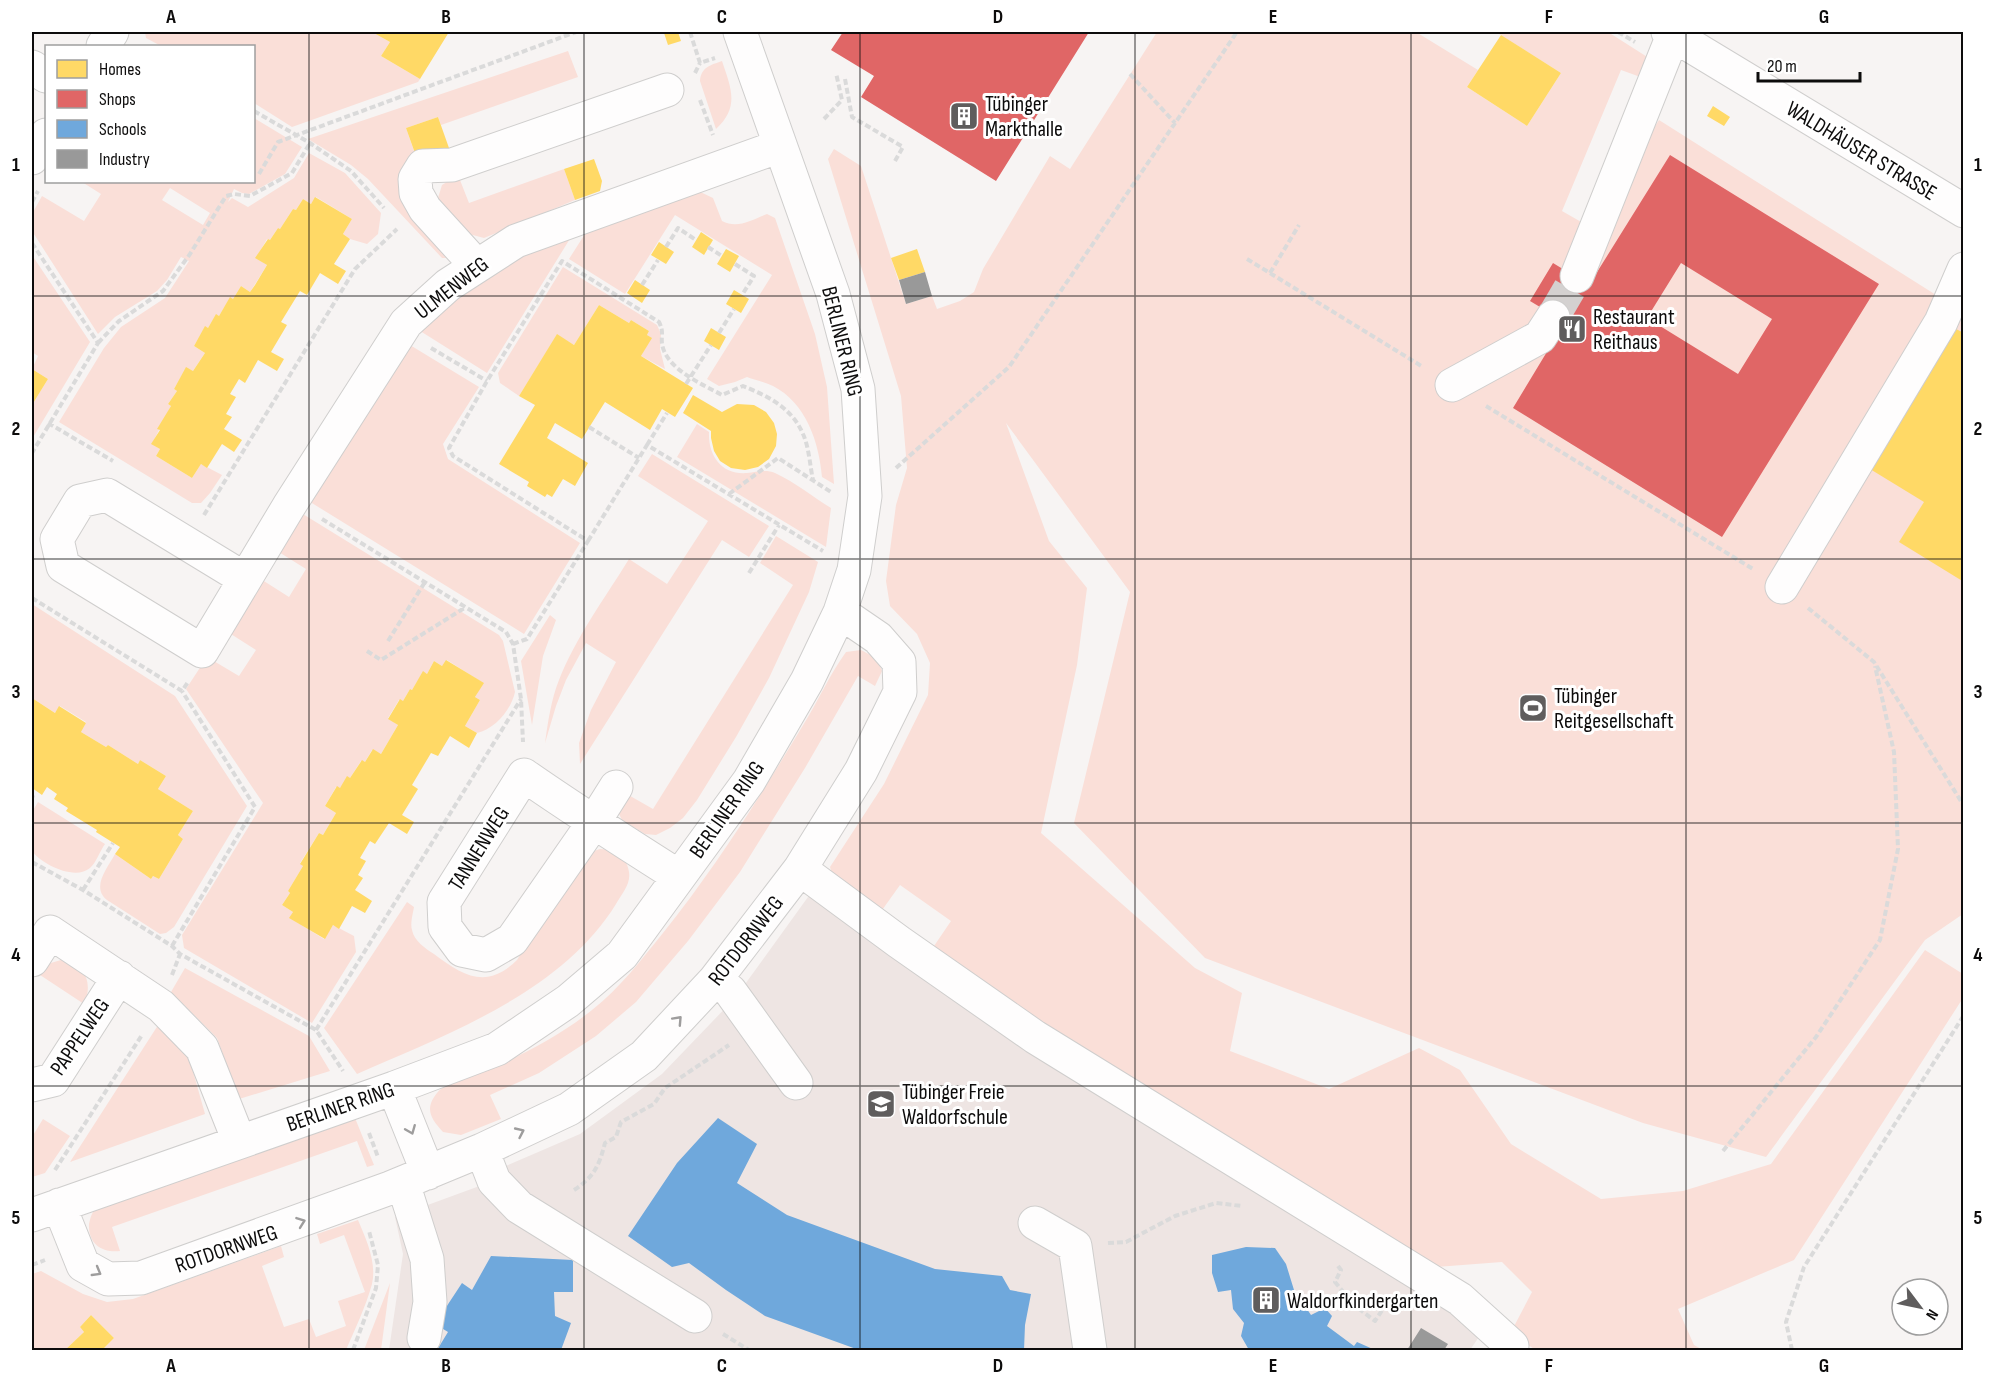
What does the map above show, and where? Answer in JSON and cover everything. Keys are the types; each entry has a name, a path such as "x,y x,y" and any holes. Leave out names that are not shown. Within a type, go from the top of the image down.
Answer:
{"street":[{"path":"104,45 112,32"},
{"name":"BERLINER RING","path":"45,1210 394,1088 498,1049 568,1001 622,955 749,781 807,681 840,612 854,570 865,496 858,388 833,294 740,32"},
{"path":"1577,276 1670,33"},
{"name":"WALDHÄUSER STRASSE","path":"1670,33 1964,211"},
{"path":"32,67 45,75"},
{"path":"476,265 425,209 416,193 415,179 423,166 452,165 685,86"},
{"path":"32,158 45,137"},
{"name":"ULMENWEG","path":"245,579 106,495 80,501 57,539 63,566 202,651 289,506 406,323 448,285 516,241 780,146"},
{"path":"1782,587 1941,322 1964,269"},
{"path":"1452,385 1540,337 1552,318"},
{"name":"ROTDORNWEG","path":"45,1210 83,1264 108,1279 141,1278 395,1186 482,1150 569,1109 644,1056 715,980 800,869 861,771 900,692 899,662 878,638 840,612"},
{"path":"524,775 678,876"},
{"name":"TANNENWEG","path":"524,775 444,902 445,927 462,950 486,955 512,940 616,787"},
{"path":"800,869 898,942 1035,1037 1460,1299 1512,1346"},
{"name":"PAPPELWEG","path":"32,960 50,932 161,1006 202,1047 239,1141"},
{"name":"PAPPELWEG","path":"32,1085 53,1080 119,976"},
{"path":"715,980 730,992 796,1083"},
{"path":"394,1088 395,1186 427,1259 430,1302 424,1338"},
{"path":"482,1150 494,1180 519,1207 695,1316"},
{"path":"1035,1223 1075,1246 1090,1350"}],"path":[{"path":"259,174 278,142 576,32"},
{"path":"892,459 894,470 1009,367 1238,32"},
{"path":"700,63 685,86 724,165"},
{"path":"824,118 842,100 836,73"},
{"path":"1130,74 1175,123"},
{"path":"845,79 852,117 903,147 895,161"},
{"path":"255,112 310,143 351,171 386,210"},
{"path":"32,453 98,343 119,321 163,291 190,254 226,196 234,194 250,196 292,173 310,143"},
{"path":"1269,273 1299,225"},
{"path":"194,509 204,515 355,269 399,226 406,233"},
{"path":"666,247 678,228 696,240"},
{"path":"32,243 98,343"},
{"path":"708,247 722,256"},
{"path":"1247,259 1782,587 1874,662 1964,806"},
{"path":"642,285 658,260"},
{"path":"588,541 453,456 449,448 487,381 562,261 659,322 663,330 662,346 674,366 690,377 722,395 743,386 767,395 792,415 804,436 813,480"},
{"path":"735,264 754,276 742,295"},
{"path":"631,304 634,298"},
{"path":"718,333 734,309"},
{"path":"423,343 487,381"},
{"path":"686,384 711,345"},
{"path":"513,644 527,639 667,413"},
{"path":"48,423 116,463"},
{"path":"589,427 639,458"},
{"path":"647,445 854,570"},
{"path":"729,494 778,458 833,493 865,496"},
{"path":"289,506 297,503 506,632 513,644 521,699 524,775"},
{"path":"749,573 779,525"},
{"path":"388,641 425,582"},
{"path":"367,651 381,660 466,608"},
{"path":"1723,1151 1816,1037 1880,940 1898,849 1894,753 1874,662"},
{"path":"172,946 255,807 182,691"},
{"path":"316,1030 521,699"},
{"path":"83,890 113,843"},
{"path":"32,862 83,890 172,946 180,954 316,1030 346,1074 395,1186 378,1265 376,1288 353,1350"},
{"path":"45,1210 48,1180 161,1006 180,954"},
{"path":"1792,1350 1786,1322 1804,1267 1964,1015"},
{"path":"574,1190 589,1180 600,1161 605,1143 616,1137 621,1122 654,1104 665,1088 719,1050 758,1029"},
{"path":"1075,1246 1126,1242 1175,1216 1216,1203 1246,1207"},
{"path":"32,1265 45,1260 51,1265"},
{"path":"1334,1263 1341,1270 1335,1282 1354,1305 1375,1321 1392,1294"}],"shaded area":[{"path":"145,32 372,32 390,42 381,56 420,79 418,82 292,127 255,104 255,45 159,45 146,38"},
{"name":"Tübinger Reitgesellschaft","path":"1157,32 1416,32 1478,70 1467,87 1527,126 1561,73 1496,32 1608,32 1652,60 1646,79 1621,70 1562,211 1590,227 1659,120 1963,312 1963,914 1925,940 1766,1157 1643,1123 1205,958 1074,823 1130,592 1006,423 1049,541 1087,588 1077,665 1041,833 1195,968 1242,993 1230,1051 1329,1089 1419,1048 1460,1070 1511,1144 1601,1199 1683,1191 1771,1164 1925,950 1963,974 1963,998 1794,1260 1678,1309 1694,1345 1703,1350 1536,1350 1510,1334 1532,1292 1502,1262 1436,1267 1037,1022 932,949 951,921 900,885 880,913 834,880 830,867 884,784 928,695 930,663 917,634 890,606 886,581 896,505 907,468 901,396 828,159 834,149 861,166 906,304 932,296 937,309 960,301 974,292 983,269 1050,156 1070,169"},
{"path":"568,51 578,77 441,125 438,117 406,128 450,255 447,258 442,258 368,179 351,165 308,139"},
{"path":"722,61 730,89 731,105 724,121 716,129 700,81 704,70"},
{"path":"255,119 302,147 285,174 249,194 234,189 228,202 232,198 248,207 294,178 309,153 345,173 381,213 378,234 367,244 350,239 343,234 352,219 316,197 311,204 303,199 296,210 293,209 280,229 278,228 270,240 267,239 256,258 267,265 250,292 241,286 219,316 216,315 208,328 205,327 194,346 205,353 193,371 186,368 174,389 177,391 168,404 171,406 152,444 160,449 156,456 192,478 201,464 222,475 201,503 192,503 59,422 104,348 121,327 165,298 189,261 181,257 167,280 157,291 115,317 98,334 32,231 32,214 42,196 84,221 101,194 84,183 255,183","holes":["170,188 210,213 203,225 162,200"]},
{"path":"564,169 575,200 484,238 469,234 438,198 442,185 458,175 469,203"},
{"path":"694,189 713,198 722,221 734,224 744,223 767,214 775,218 815,334 827,387 834,484 822,477 818,450 809,425 794,402 784,393 747,377 719,386 707,379 772,275 675,215 625,294 569,259 590,226"},
{"path":"576,229 487,373 417,329 463,283"},
{"path":"32,255 90,342 32,439 32,405 48,379 32,369 38,356 32,352"},
{"path":"563,267 657,325 661,334 660,349 665,369 641,356 651,338 647,335 649,331 631,320 629,323 599,305 574,345 557,335 519,396 500,383 498,373"},
{"path":"405,342 479,387 443,444 448,459 580,543 524,634 307,500"},
{"path":"697,424 709,432 709,441 714,456 730,471 775,473 831,508 826,547 677,457"},
{"path":"652,454 769,526 749,557 722,540 580,764 579,743 591,710 616,662 586,643 566,680 545,743 554,695 574,648 629,559 667,584 708,521 638,476"},
{"path":"298,511 499,635 503,641 515,692 501,718 484,731 477,733 465,726 480,700 475,697 483,683 447,660 442,666 434,661 427,674 423,672 403,701 399,700 388,718 398,725 381,754 372,750 365,762 361,761 350,778 340,788 336,787 325,806 336,813 323,835 319,833 300,863 303,866 282,905 293,912 290,918 324,939 333,925 354,936 356,952 312,1023 184,948 182,935 263,803 186,689 207,657 239,676 256,650 223,629 256,576 289,597 306,569 274,549"},
{"path":"776,536 818,562 809,592 769,678 697,800 683,818 670,828 656,835 645,834 622,820 617,810 625,793 653,809 793,585 760,563"},
{"path":"32,604 175,696 247,806 174,927 166,933 160,934 107,900 102,895 100,884 115,854 151,879 153,876 159,879 183,839 178,835 193,811 158,789 166,776 140,760 138,764 108,745 106,747 81,732 86,722 60,706 55,713 32,698"},
{"path":"550,615 556,620 543,656 532,725 521,661"},
{"path":"861,650 876,658 882,671 875,686 858,676 805,768 740,872 688,941 636,1002 596,1036 539,1073 490,1095 501,1119 461,1135 443,1132 432,1118 430,1109 433,1099 442,1088 515,1058 561,1032 602,1001 630,973 683,908 737,830 846,652"},
{"path":"38,802 105,844 90,868 84,872 67,872 50,866 32,851 32,812"},
{"path":"600,849 615,852 623,858 628,866 629,881 616,904 593,935 566,962 534,986 465,1026 357,1074 324,1028 407,902 414,907 411,925 413,934 424,947 465,973 485,977 495,975 517,960 578,861 588,853"},
{"name":"Tübinger Freie Waldorfschule","path":"821,892 1483,1331 1470,1350 389,1350 403,1254 395,1217 504,1177 501,1168 580,1134 662,1074 735,998 808,897"},
{"path":"61,960 76,965 85,975 88,988 84,1004 37,973 44,965"},
{"path":"185,968 309,1036 330,1071 239,1099 217,1038 171,992"},
{"path":"162,1019 187,1050 205,1114 70,1162"},
{"path":"355,1118 374,1165 367,1167 357,1141 112,1227 120,1251 102,1249 91,1237 89,1224 92,1214 107,1203"},
{"path":"43,1119 70,1136 45,1173 32,1177 32,1137"},
{"path":"358,1220 370,1251 373,1276 367,1301 346,1350 102,1350 114,1338 91,1315 80,1327 84,1332 65,1350 32,1350 32,1274 41,1271 83,1294 107,1302 133,1299 281,1246 284,1257 262,1266 284,1327 309,1319 316,1337 346,1326 338,1301 365,1292 344,1235 320,1244 317,1234"},
{"path":"390,1283 381,1350 364,1350"}],"building: Homes":[{"path":"372,32 449,32 420,79 381,56 390,42"},
{"path":"678,32 681,41 668,45 664,33"},
{"path":"1501,35 1561,73 1527,126 1467,87"},
{"path":"1713,106 1730,117 1724,126 1707,116"},
{"path":"438,117 449,148 417,159 406,128"},
{"path":"594,159 602,181 600,191 575,200 564,169"},
{"path":"315,197 352,219 343,234 350,239 334,264 346,271 338,284 320,273 307,295 300,291 281,322 287,325 271,352 284,359 277,371 258,360 245,383 239,379 230,394 236,397 226,414 232,417 224,429 242,440 234,452 222,444 207,468 201,464 192,478 156,456 160,449 151,444 171,406 168,404 177,391 174,389 186,367 193,371 205,353 194,346 205,326 208,328 216,314 219,316 230,297 233,299 241,286 250,292 255,285 267,265 255,258 268,239 270,240 278,228 280,229 293,209 296,210 303,199 311,204"},
{"path":"701,232 713,240 704,255 692,247"},
{"path":"659,242 674,252 666,264 651,255"},
{"path":"726,249 739,256 730,272 717,264"},
{"path":"917,249 925,272 899,280 891,258"},
{"path":"635,280 650,290 642,303 627,293"},
{"path":"734,290 749,299 741,313 726,304"},
{"path":"599,305 629,323 631,320 649,331 647,335 652,338 641,356 693,388 675,417 662,409 650,430 605,402 582,439 555,423 547,438 588,463 575,486 563,479 552,497 547,494 545,497 527,486 529,482 499,464 535,405 519,396 557,334 574,345"},
{"path":"711,328 726,337 719,350 704,341"},
{"path":"1956,329 1964,333 1964,582 1899,542 1924,502 1870,469"},
{"path":"32,369 48,379 32,405"},
{"path":"693,395 722,412 737,404 754,405 766,412 774,423 777,434 776,446 769,459 758,467 745,470 731,468 720,461 714,451 711,431 683,413"},
{"path":"446,660 484,683 475,697 480,700 465,726 477,733 469,748 450,736 438,756 431,753 412,785 418,789 402,815 414,822 407,834 389,823 375,844 370,841 360,858 366,861 358,875 363,878 355,890 372,901 365,913 352,906 339,929 333,925 325,939 289,918 293,912 282,905 290,893 288,891 303,866 300,864 319,833 323,835 336,813 325,806 337,786 340,788 347,776 350,778 362,760 365,762 373,749 381,754 398,725 388,719 400,699 403,701 423,671 427,674 434,661 442,666"},
{"path":"32,698 55,713 59,706 86,723 81,732 106,747 108,745 138,764 140,760 166,776 158,789 193,811 178,835 183,839 159,879 153,876 151,879 115,854 120,847 66,811 68,808 54,799 57,794 47,787 42,795 32,788"},
{"path":"91,1315 114,1338 102,1350 65,1350 84,1332 80,1327"}],"building: Shops":[{"name":"Tübinger Markthalle","path":"843,32 1089,32 996,181 861,97 874,76 831,50"},
{"path":"1670,155 1879,284 1722,537 1513,408 1565,322 1530,301 1553,263 1589,285","holes":["1681,263 1772,319 1738,374 1647,318"]}],"building: Schools":[{"path":"718,1118 757,1144 737,1183 787,1215 935,1269 1002,1276 1010,1290 1031,1294 1025,1325 1024,1350 859,1350 765,1316 689,1263 672,1267 628,1236 677,1163"},
{"name":"Waldorfkindergarten","path":"1246,1247 1275,1248 1286,1264 1294,1290 1311,1315 1325,1308 1332,1316 1327,1326 1354,1346 1357,1342 1375,1350 1249,1350 1241,1336 1244,1323 1233,1309 1231,1290 1218,1292 1212,1273 1212,1255"},
{"path":"491,1256 573,1260 573,1292 554,1292 555,1316 571,1323 561,1350 437,1350 448,1332 435,1324 462,1283 472,1290"}],"building: Industry":[{"path":"925,272 932,296 906,304 899,280"},
{"path":"1421,1328 1448,1344 1444,1350 1407,1350"}],"tunnel":[{"path":"1553,317 1577,276"}],"place":[{"name":"Tübinger Markthalle","path":"964,116"},
{"name":"Restaurant Reithaus","path":"1572,329"},
{"name":"Tübinger Reitgesellschaft","path":"1533,708"},
{"name":"Tübinger Freie Waldorfschule","path":"881,1104"},
{"name":"Waldorfkindergarten","path":"1266,1300"}]}
